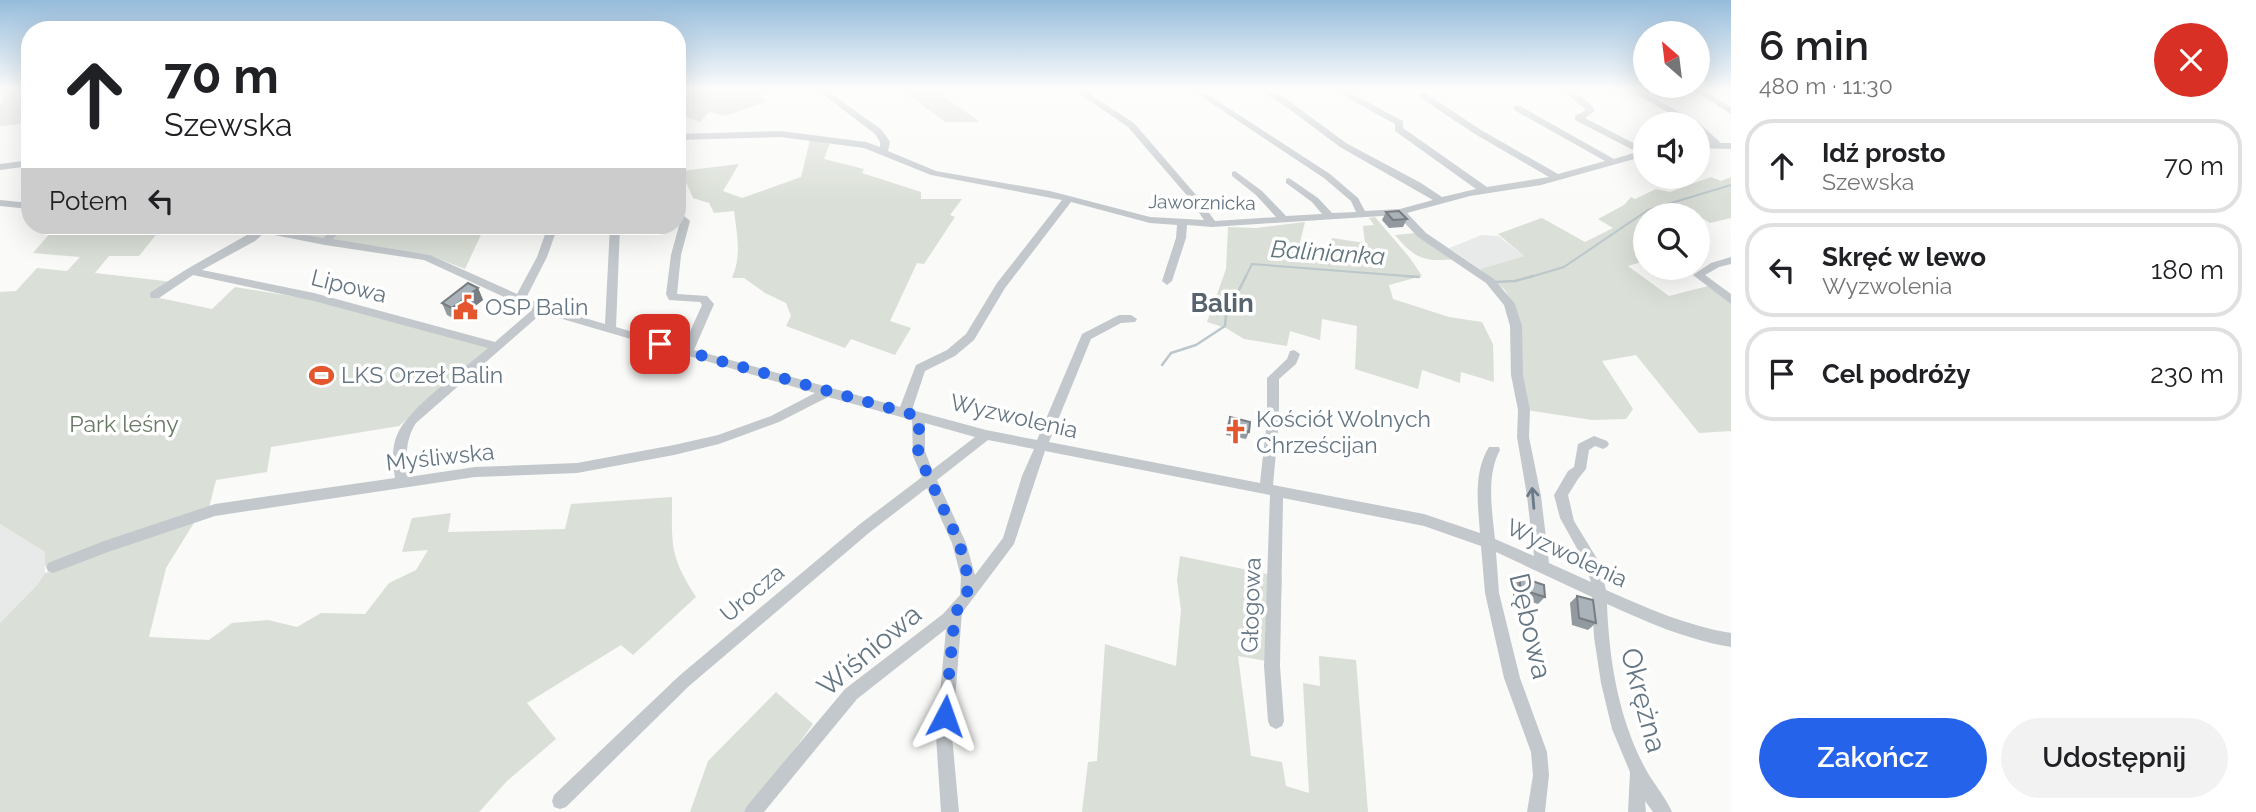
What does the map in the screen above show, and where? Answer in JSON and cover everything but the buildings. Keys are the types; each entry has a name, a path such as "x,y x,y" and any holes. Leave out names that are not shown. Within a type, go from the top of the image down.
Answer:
{"street":[{"path":"872,127 886,142 884,150"},
{"path":"1133,127 1194,197 1212,223"},
{"path":"1252,127 1327,176 1355,200 1362,215"},
{"path":"1318,127 1372,162 1414,181 1442,202"},
{"path":"1399,127 1398,129 1484,190"},
{"path":"1470,127 1556,177"},
{"path":"1551,127 1613,162"},
{"path":"1595,127 1633,147"},
{"name":"Jaworznicka","path":"686,136 781,134 866,145 884,150 934,173 1068,198 1128,216 1181,223 1284,220 1401,212 1484,190 1526,186 1633,156"},
{"path":"1710,138 1718,145"},
{"path":"1710,145 1731,146"},
{"path":"0,167 21,164"},
{"path":"1235,174 1259,193 1284,220"},
{"path":"1289,181 1315,200 1330,217"},
{"path":"967,597 968,577 959,542 917,446 921,433 911,414 920,368 951,353 970,337 1001,286 1068,198"},
{"path":"0,203 21,205"},
{"path":"1401,212 1422,235 1491,282 1507,300 1516,326 1515,354 1524,410 1523,437 1534,496 1542,566"},
{"path":"1167,281 1181,238 1181,223"},
{"path":"155,295 191,271 256,235"},
{"name":"Wyzwolenia","path":"288,235 433,259 540,309 986,435 1415,518 1488,541 1599,593 1694,632 1731,640"},
{"path":"325,242 332,235"},
{"path":"519,301 542,257 550,235"},
{"path":"610,329 615,235"},
{"path":"681,235 671,294 673,297 704,299 708,304 687,352"},
{"path":"1731,260 1706,269 1698,275 1731,300"},
{"name":"Lipowa","path":"191,271 314,297 496,346"},
{"path":"402,482 398,447 412,419 540,309"},
{"name":"Wiśniowa","path":"753,812 851,694 955,613 1009,540 1029,476 1086,337 1119,319 1130,319"},
{"name":"Głogowa","path":"1276,721 1272,666 1273,378 1292,361 1294,354"},
{"name":"Myśliwska","path":"53,567 114,543 215,510 475,472 577,468 674,450 719,439 775,419 829,391"},
{"name":"Urocza","path":"560,800 684,681 865,528 986,435"},
{"name":"Okrężna","path":"1603,444 1594,441 1583,447 1580,469 1573,475 1561,495 1569,526 1594,565 1607,683 1637,775 1663,812"},
{"name":"Dębowa","path":"1494,450 1489,458 1484,482 1492,593 1500,634 1539,752 1541,775 1536,812"},
{"path":"950,812 944,736 955,613"},
{"path":"1637,775 1637,812"}],"shaded area":[{"path":"1482,235 1498,236 1524,256 1480,269 1449,248"},
{"path":"0,524 45,552 45,573 38,584 0,623"}],"green space":[{"path":"810,140 830,143 824,159 864,169 862,173 921,192 921,199 962,199 950,215 955,217 924,264 917,263 890,321 911,328 895,355 851,339 845,348 786,326 791,316 786,303 765,293 744,278 732,278 738,253 734,211 714,213 709,203 693,198 686,182 686,170 739,164 723,191 742,198 801,177"},
{"path":"1710,177 1721,181 1731,177 1731,218 1710,223 1710,203 1633,203 1633,265 1628,266 1633,270 1633,280 1647,280 1669,296 1708,286 1731,302 1731,431 1699,433 1636,355 1602,361 1633,409 1626,419 1592,420 1526,410 1516,310 1505,290 1480,269 1524,256 1498,234 1542,218 1585,242 1613,228 1598,219 1624,205 1631,197 1635,199 1656,189 1670,192 1678,189 1710,189"},
{"path":"1375,217 1422,276 1389,285 1393,299 1449,317 1482,322 1493,344 1494,382 1461,372 1460,383 1422,370 1418,389 1355,369 1357,326 1322,319 1320,340 1290,331 1287,346 1244,339 1226,328 1207,322 1226,269 1228,227 1256,228 1305,222 1298,251 1328,258 1332,238 1365,243 1363,226 1374,225 1369,218"},
{"path":"1415,233 1455,259 1435,260 1421,257 1408,249 1395,235"},
{"name":"Park leśny","path":"48,235 156,235 139,256 109,256 95,273 173,282 155,297 212,309 235,287 328,302 490,348 399,426 271,447 267,472 216,480 209,508 45,566 45,552 0,524 0,292 16,291 37,268 67,271 80,257 33,253"},
{"path":"305,235 326,235 323,238"},
{"path":"335,235 481,235 465,269 429,255 331,239"},
{"path":"672,497 674,549 681,570 696,597 633,655 621,645 527,703 556,739 507,781 479,812 0,812 0,623 38,584 45,573 197,518 166,568 149,637 209,640 232,623 268,620 297,627 321,613 365,614 389,583 416,570 428,550 402,552 412,518 451,513 448,532 565,529 571,504"},
{"path":"1180,556 1282,577 1278,663 1238,656 1251,756 1282,762 1286,786 1309,793 1303,683 1320,686 1319,656 1356,660 1368,812 1082,812 1088,762 1097,761 1105,644 1176,666 1181,610 1177,580"},
{"path":"776,692 813,724 749,812 690,812 708,761"}],"waterway":[{"name":"Balinianka","path":"1527,278 1564,267 1648,210 1731,185"},
{"name":"Balinianka","path":"1162,365 1171,353 1196,345 1225,326 1226,316 1252,264 1419,277 1405,276"},
{"name":"Balinianka","path":"1495,282 1515,281 1533,276"}],"place":[{"name":"OSP Balin","path":"465,307"},
{"name":"LKS Orzeł Balin","path":"321,375"},
{"name":"Kościół Wolnych Chrześcijan","path":"1236,432"}],"district":[{"name":"Balin","path":"1222,303"}],"route":[{"path":"660,344 918,416 921,433 917,446 919,456 959,542 968,577 967,597 955,613 952,628 945,716"}]}
